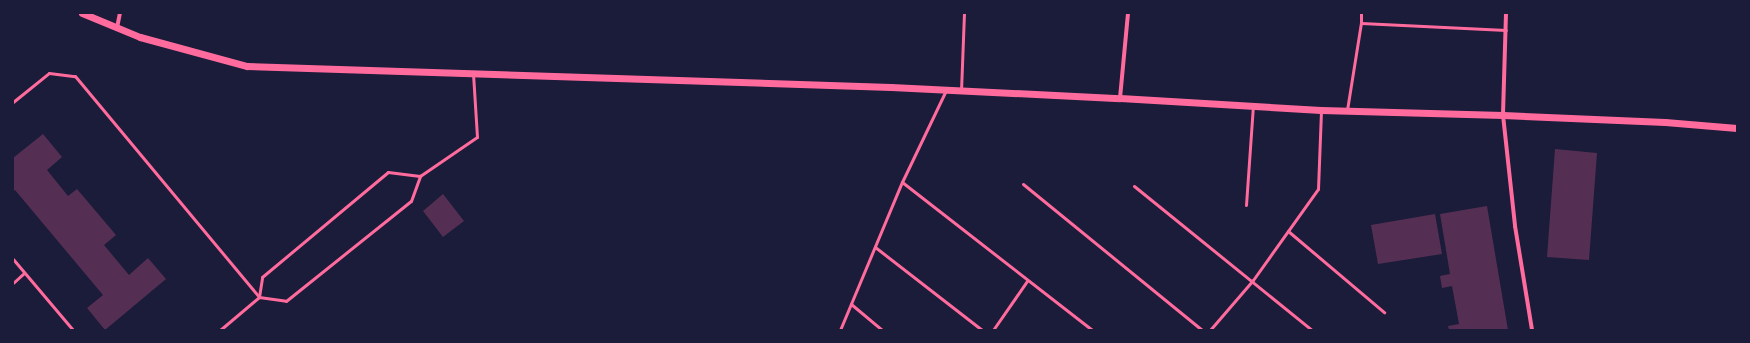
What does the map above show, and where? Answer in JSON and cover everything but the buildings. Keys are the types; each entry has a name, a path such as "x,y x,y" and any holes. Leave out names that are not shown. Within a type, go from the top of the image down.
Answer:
{"street":[{"path":"82,13 140,37 247,66 961,90 1321,110 1503,115 1665,122 1737,128"},
{"path":"117,28 120,13"},
{"path":"1120,98 1128,13"},
{"path":"1506,13 1503,115 1515,226 1532,330"}],"lane":[{"path":"961,90 964,13"},
{"path":"1347,110 1361,23 1361,13"},
{"path":"1361,23 1506,30"},
{"path":"13,102 49,73 75,76 260,297 286,301 411,201 420,176 477,137 473,74"},
{"path":"840,330 902,182 946,90"},
{"path":"1246,205 1253,106"},
{"path":"1210,330 1253,280 1318,189 1321,110"},
{"path":"220,330 260,297 262,277 388,172 420,176"},
{"path":"902,182 1092,330"},
{"path":"1023,184 1202,330"},
{"path":"1134,186 1253,280 1312,330"},
{"path":"1288,231 1384,312"},
{"path":"875,247 982,330"},
{"path":"13,259 73,330"},
{"path":"13,283 24,273"},
{"path":"993,330 1028,280"},
{"path":"851,304 882,330"}]}
